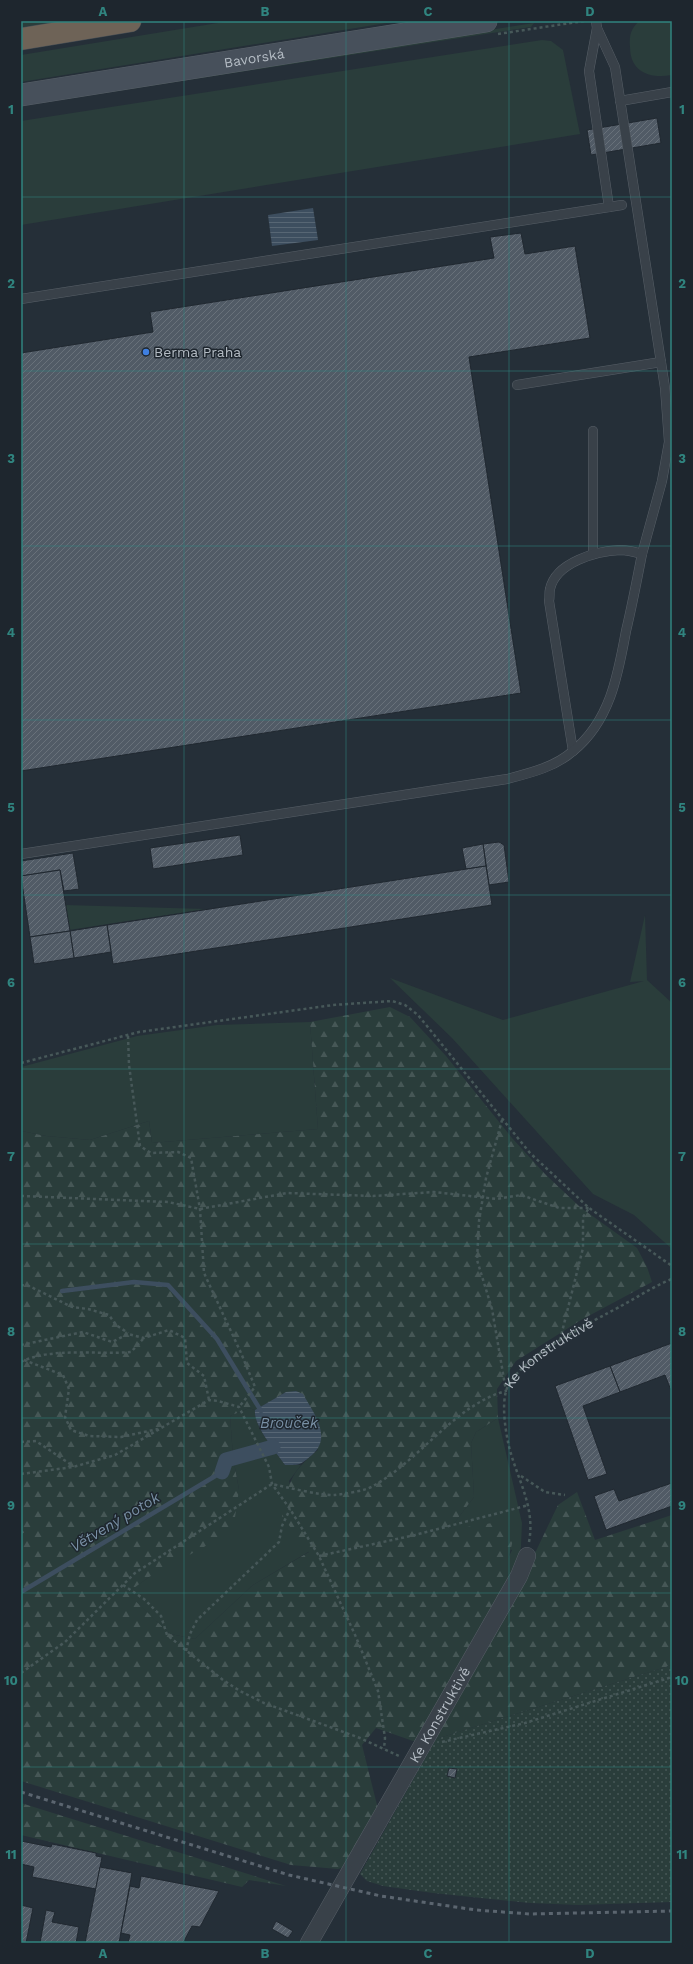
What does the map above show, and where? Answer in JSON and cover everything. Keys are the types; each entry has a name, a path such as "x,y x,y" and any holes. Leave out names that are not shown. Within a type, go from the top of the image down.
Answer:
{"highway":[{"path":"21,39 130,21"}],"street":[{"name":"Bavorská","path":"21,95 486,21"},
{"name":"Ke Konstruktivě","path":"309,1943 519,1576 527,1556"}],"lane":[{"path":"21,854 507,779 533,772 554,763 573,751 600,720 614,687 642,554 662,481 669,442 668,405 615,67 596,24"},
{"path":"596,24 589,71 609,207"},
{"path":"620,100 672,92"},
{"path":"21,299 622,205"},
{"path":"517,385 661,362"},
{"path":"593,431 593,554"},
{"path":"573,751 550,601 550,588 556,577 566,567 593,554 621,550 642,554"}],"path":[{"path":"553,25 584,21"},
{"path":"21,1062 139,1032 333,1005 392,1002 405,1005 418,1014 530,1153 589,1208 672,1266"},
{"path":"128,1036 129,1065 140,1146 151,1153 178,1152 191,1158 200,1209 204,1273 255,1387 239,1407"},
{"path":"21,1673 65,1642 135,1573 272,1484 333,1495 372,1487 407,1462 479,1402 494,1394 506,1392 492,1309 477,1260 479,1220 483,1197 497,1134 502,1120"},
{"path":"21,1196 168,1202 200,1209 287,1193 373,1196 434,1192 497,1199 521,1195 559,1208 589,1208"},
{"path":"560,1341 583,1248 583,1217 589,1208"},
{"name":"Ke Konstruktivě","path":"527,1556 531,1534 529,1505 509,1443 505,1417 506,1392 513,1377 531,1360 560,1341 672,1280"},
{"path":"21,1285 29,1286 72,1307 88,1309 109,1315 116,1325 128,1334 144,1338"},
{"path":"22,1361 60,1352 131,1352 144,1338 169,1330 185,1338 187,1364 204,1376 209,1400"},
{"path":"21,1345 83,1332 112,1342 128,1334"},
{"path":"22,1361 63,1375 69,1389 65,1417 71,1430 89,1436 121,1437 160,1429"},
{"path":"21,1474 73,1467 115,1455 209,1400 239,1407 262,1450 269,1467 272,1484 290,1509 319,1556 356,1637 378,1691 385,1738 384,1749"},
{"path":"21,1442 36,1441 73,1467"},
{"path":"520,1475 545,1492 565,1495"},
{"path":"319,1556 415,1535 529,1505"},
{"path":"186,1651 190,1634 197,1620 279,1542 282,1526 290,1509"},
{"path":"123,1585 144,1600 161,1616 167,1635 222,1680 264,1703 345,1732 412,1763"},
{"path":"443,1742 525,1723 672,1677"}],"green space":[{"path":"36,21 78,21 21,30 21,23"},
{"path":"230,21 399,21 21,82 21,55"},
{"path":"639,21 672,21 672,75 656,76 643,72 637,68 633,62 631,56 630,36 632,30"},
{"path":"534,23 531,27 21,106 21,104"},
{"path":"542,40 551,41 563,50 580,134 21,225 21,121"},
{"path":"65,905 206,909 69,930"},
{"path":"645,915 647,980 672,1003 672,1249 634,1215 593,1194 452,1038 390,978 503,1020 644,981 630,982"},
{"path":"390,1007 410,1017 446,1056 512,1138 545,1174 580,1207 637,1248 647,1267 652,1282 581,1320 516,1361 497,1389 498,1418 476,1432 471,1443 474,1497 449,1530 492,1523 504,1526 513,1537 507,1566 507,1576 536,1551 558,1505 577,1492 595,1540 672,1515 672,1665 436,1739 413,1741 376,1728 362,1745 378,1809 345,1867 338,1869 291,1865 21,1781 21,1131 46,1136 90,1140 149,1121 152,1143 318,1129 310,1022","holes":["286,1392 318,1450 301,1465 292,1478 282,1516 309,1552 253,1585 195,1639 170,1634 127,1593 149,1577 233,1531 239,1490 233,1457 230,1416 249,1408 255,1410"]},
{"path":"310,1022 318,1129 152,1143 149,1121 90,1140 46,1136 21,1131 21,1067 137,1036 217,1025"},
{"path":"249,1408 255,1410 255,1416 261,1431 285,1465 301,1465 289,1481 310,1551 253,1585 195,1639 170,1634 126,1593 149,1577 239,1490 233,1457 230,1416"},
{"path":"498,1418 522,1523 521,1547 516,1569 506,1577 506,1562 512,1550 448,1531 474,1497 471,1443 476,1432"},
{"path":"672,1665 672,1902 578,1905 530,1903 433,1893 383,1886 367,1881 360,1874 436,1739"},
{"path":"21,1803 286,1886 249,1880 242,1887 21,1835"}],"water":[{"path":"313,208 318,240 272,246 268,215"},
{"name":"Brouček","path":"296,1391 303,1394 316,1416 321,1433 321,1440 318,1448 302,1463 285,1465 261,1431 255,1416 255,1410 286,1392"}],"building":[{"path":"657,118 661,143 591,155 587,130"},
{"path":"521,233 525,254 575,246 590,338 469,357 521,693 21,771 21,353 153,332 150,312 494,258 490,237"},
{"path":"240,835 243,855 153,869 150,848"},
{"path":"499,842 504,845 509,882 489,885 483,844"},
{"path":"483,844 486,866 466,869 462,848"},
{"path":"73,853 79,889 64,891 60,870 21,876 21,861"},
{"path":"486,866 492,905 113,964 107,925"},
{"path":"60,870 70,931 30,937 21,876"},
{"path":"107,925 111,952 74,958 70,931"},
{"path":"70,931 74,958 34,964 30,937"},
{"path":"672,1343 672,1393 665,1375 620,1392 610,1366"},
{"path":"610,1366 620,1392 583,1406 607,1474 588,1480 555,1386"},
{"path":"672,1483 672,1506 606,1530 594,1496 614,1489 619,1501"},
{"path":"449,1768 457,1769 455,1778 447,1776"},
{"path":"21,1841 51,1847 52,1844 96,1853 96,1856 102,1857 96,1889 32,1877 34,1867 21,1864"},
{"path":"100,1867 132,1873 119,1943 85,1943"},
{"path":"141,1876 219,1891 200,1927 192,1926 183,1943 128,1943 130,1935 121,1933 130,1886 139,1888"},
{"path":"21,1905 33,1908 26,1943 21,1943"},
{"path":"46,1910 55,1912 52,1922 79,1927 76,1943 40,1943"},
{"path":"276,1921 293,1931 288,1938 272,1929"}],"waterway":[{"name":"Větvený potok","path":"62,1291 134,1282 168,1285 217,1339 261,1411"},
{"name":"Větvený potok","path":"222,1472 226,1460 273,1447"},
{"name":"Větvený potok","path":"21,1592 222,1472"}],"railway":[{"path":"21,1792 289,1875 381,1896 476,1910 530,1914 672,1911"}],"place":[{"name":"Berma Praha","path":"146,352"}]}
